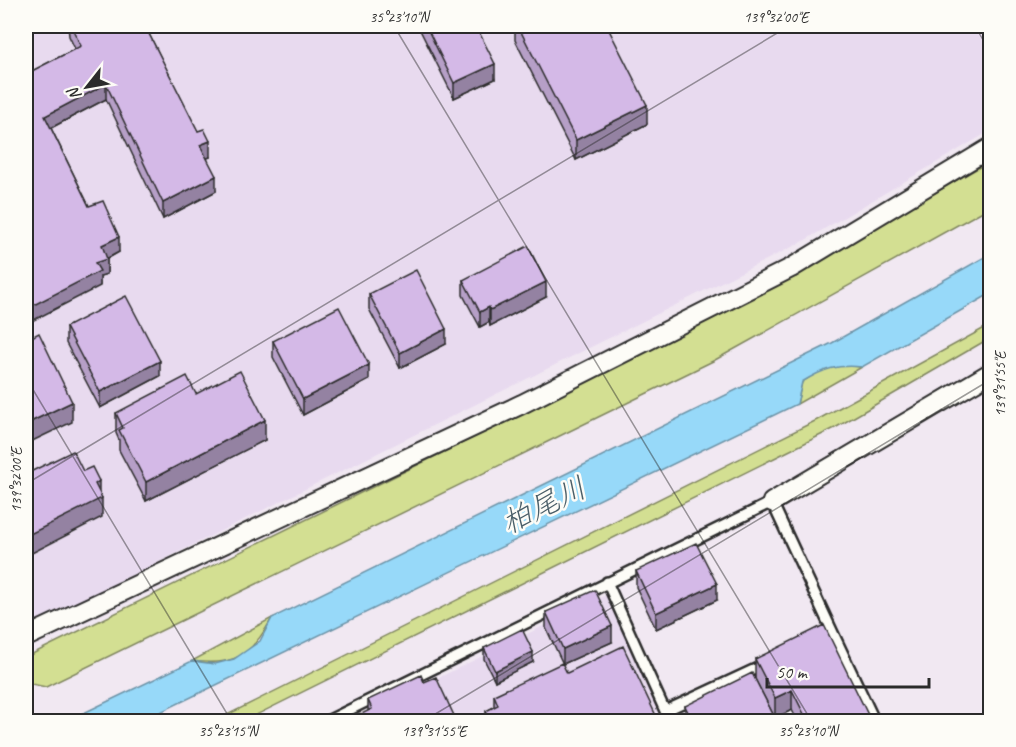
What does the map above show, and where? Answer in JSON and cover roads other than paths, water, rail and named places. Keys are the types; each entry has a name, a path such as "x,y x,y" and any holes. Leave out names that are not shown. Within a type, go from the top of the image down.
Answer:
{"street":[{"path":"26,637 511,409 770,278 990,148"},
{"path":"772,502 990,373"}],"lane":[{"path":"325,722 772,502 875,722"},
{"path":"607,582 670,722"},
{"path":"812,643 833,633"},
{"path":"665,711 780,657"}],"water":[{"name":"柏尾川","path":"990,254 990,294 862,367 838,367 810,377 802,382 797,404 142,721 67,721 192,661 215,664 234,659 260,641 272,618 832,343"}]}
